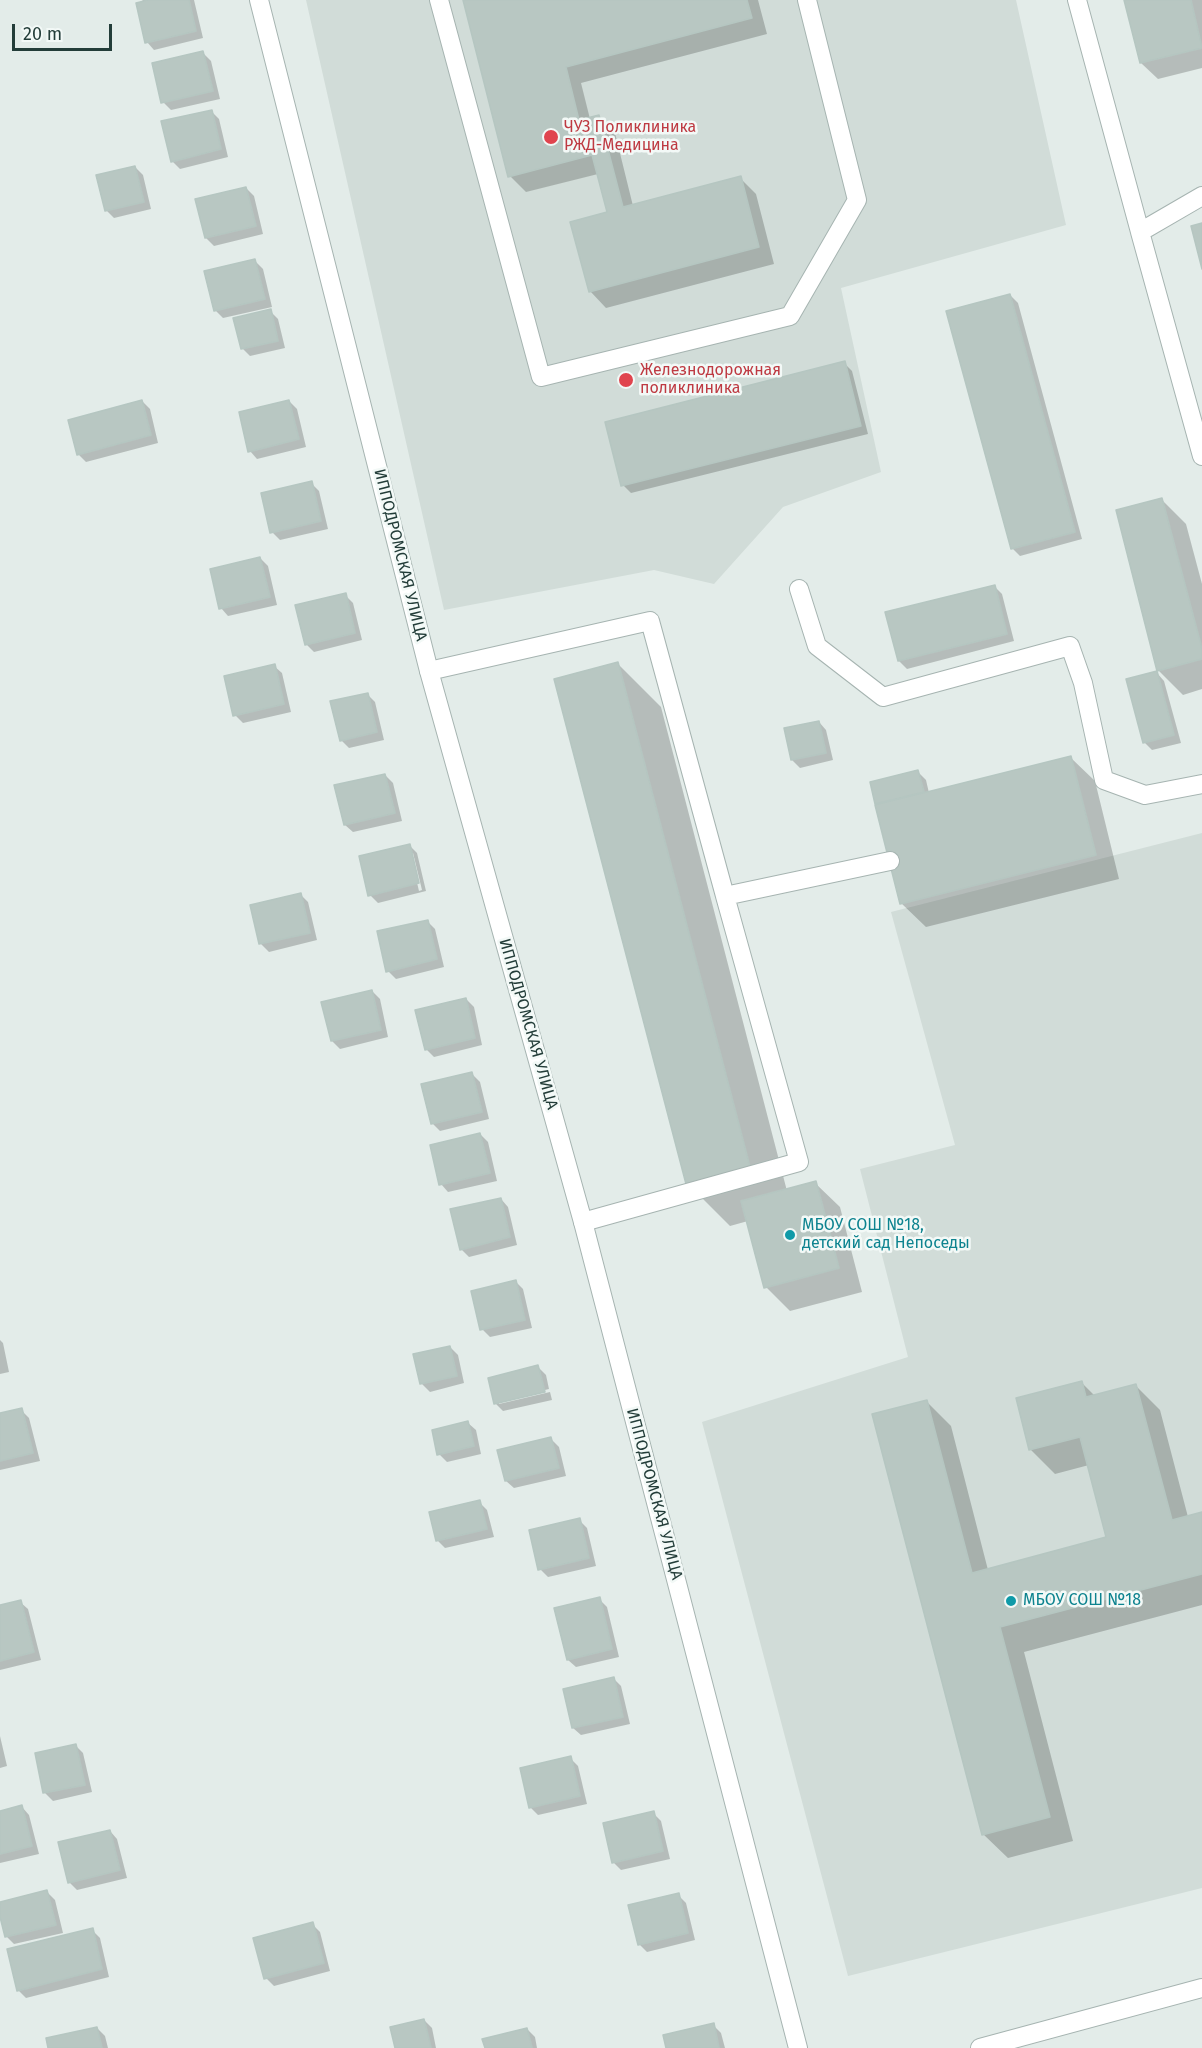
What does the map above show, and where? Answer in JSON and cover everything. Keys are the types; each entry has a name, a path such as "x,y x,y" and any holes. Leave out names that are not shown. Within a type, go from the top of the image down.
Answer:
{"street":[{"name":"ИППОДРОМСКАЯ УЛИЦА","path":"259,0 429,671 583,1221 798,2048"},
{"path":"439,0 541,377 790,316 857,200 807,0"},
{"path":"1077,0 1202,456"},
{"path":"1140,232 1202,196"},
{"path":"799,589 817,646 883,697 1070,646 1083,684 1104,780 1145,795 1202,784"},
{"path":"429,671 650,621 798,1162 583,1221"},
{"path":"725,896 890,861"},
{"path":"980,2048 1202,1988"}],"shaded area":[{"name":"Железнодорожная поликлиника","path":"306,0 1016,0 1066,225 841,288 881,472 783,507 714,584 654,570 444,610"},
{"path":"1202,833 1202,1888 848,1976 702,1422 908,1357 860,1169 955,1145 891,912"}],"building":[{"path":"148,0 189,0 196,31 145,43 136,3"},
{"name":"ЧУЗ Поликлиника РЖД-Медицина","path":"463,0 747,0 752,18 566,67 579,120 599,115 623,207 741,176 759,247 589,292 570,222 607,212 592,155 508,177"},
{"path":"1124,0 1191,0 1202,48 1140,63"},
{"path":"203,51 213,91 161,103 152,63"},
{"path":"212,110 221,149 171,162 161,121"},
{"path":"135,166 144,202 105,211 96,175"},
{"path":"246,187 256,226 205,238 195,199"},
{"path":"1202,223 1202,269 1191,226"},
{"path":"255,259 265,299 214,311 204,271"},
{"path":"1010,294 1075,532 1011,549 946,311"},
{"path":"271,309 278,341 241,349 233,318"},
{"path":"845,361 861,426 621,486 605,422"},
{"path":"142,400 151,435 77,455 68,420"},
{"path":"289,400 299,439 248,452 239,412"},
{"path":"312,481 321,521 270,533 261,493"},
{"path":"1162,498 1202,649 1202,659 1157,671 1116,510"},
{"path":"260,557 270,597 219,609 210,569"},
{"path":"995,585 1007,634 898,661 885,612"},
{"path":"346,593 355,633 305,645 295,605"},
{"path":"618,662 750,1167 686,1184 554,679"},
{"path":"275,664 284,704 233,716 224,676"},
{"path":"1157,671 1174,735 1143,743 1126,679"},
{"path":"368,693 377,732 340,741 330,701"},
{"path":"819,721 826,753 791,760 784,728"},
{"path":"1071,756 1096,855 900,904 875,805"},
{"path":"918,770 924,792 875,804 870,782"},
{"path":"385,774 395,813 344,825 334,785"},
{"path":"410,844 419,883 368,896 359,856"},
{"path":"301,893 310,933 259,944 250,905"},
{"path":"428,920 437,959 386,972 377,931"},
{"path":"372,990 381,1030 331,1041 321,1002"},
{"path":"466,998 475,1038 425,1050 415,1010"},
{"path":"472,1072 482,1112 431,1124 421,1084"},
{"path":"480,1133 490,1173 439,1185 430,1145"},
{"name":"МБОУ СОШ №18, детский сад Непоседы","path":"816,1181 839,1268 764,1288 741,1201"},
{"path":"501,1198 510,1237 460,1250 450,1209"},
{"path":"516,1280 525,1320 480,1330 471,1291"},
{"path":"450,1346 457,1376 420,1384 413,1354"},
{"path":"538,1365 545,1392 494,1404 488,1378"},
{"name":"МБОУ СОШ №18","path":"1082,1381 1086,1397 1136,1384 1172,1520 1202,1512 1202,1574 1000,1627 1050,1817 982,1835 872,1414 927,1400 972,1573 1106,1537 1080,1437 1029,1450 1016,1398"},
{"path":"22,1408 33,1453 0,1461 0,1413"},
{"path":"468,1421 474,1446 437,1455 432,1430"},
{"path":"551,1437 559,1468 505,1481 497,1450"},
{"path":"480,1500 487,1529 436,1541 429,1512"},
{"path":"580,1518 589,1558 538,1570 529,1530"},
{"path":"600,1597 612,1649 567,1660 554,1608"},
{"path":"21,1600 34,1652 0,1661 0,1605"},
{"path":"614,1677 623,1717 572,1728 563,1689"},
{"path":"76,1744 85,1785 43,1793 35,1753"},
{"path":"571,1756 580,1796 529,1808 520,1768"},
{"path":"22,1805 32,1846 0,1854 0,1811"},
{"path":"654,1811 663,1851 612,1863 603,1823"},
{"path":"110,1830 120,1870 68,1883 58,1842"},
{"path":"47,1890 56,1925 5,1937 0,1917 0,1902"},
{"path":"679,1893 688,1933 638,1945 628,1905"},
{"path":"313,1922 324,1963 264,1979 253,1938"},
{"path":"93,1928 102,1969 17,1991 7,1949"},
{"path":"424,2019 431,2048 395,2048 390,2027"},
{"path":"714,2023 719,2048 666,2048 663,2035"},
{"path":"97,2027 102,2048 48,2048 46,2038"},
{"path":"527,2028 532,2048 485,2048 482,2039"}],"place":[{"name":"ЧУЗ Поликлиника РЖД-Медицина","path":"551,137"},
{"name":"Железнодорожная поликлиника","path":"626,380"},
{"name":"МБОУ СОШ №18, детский сад Непоседы","path":"790,1235"},
{"name":"МБОУ СОШ №18","path":"1011,1601"}]}
